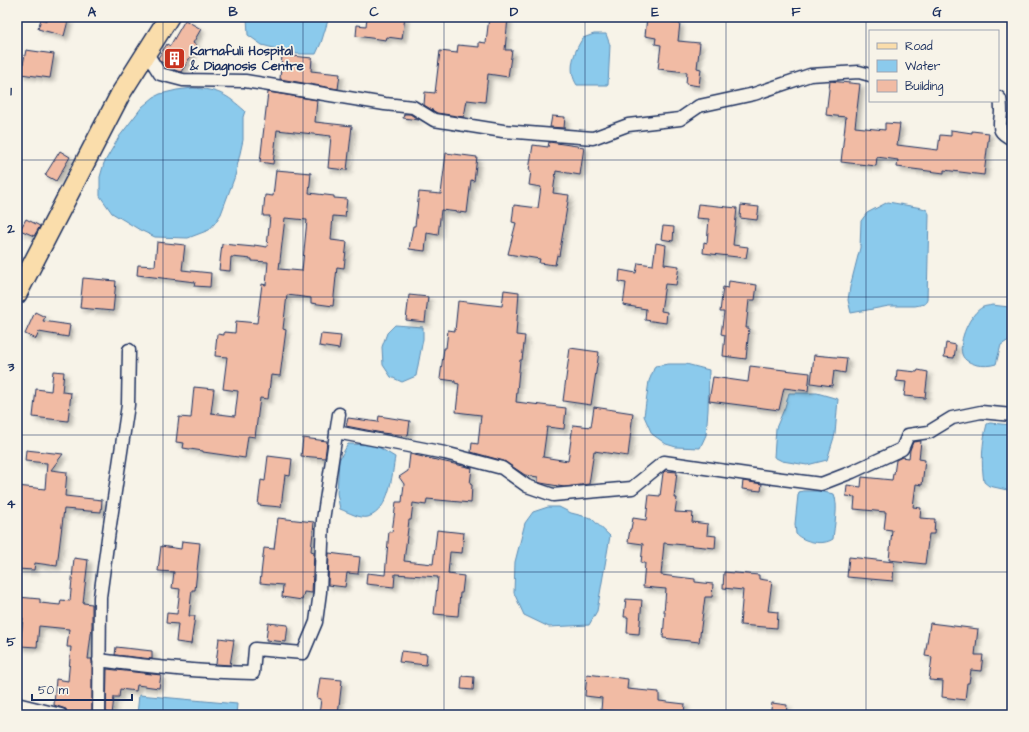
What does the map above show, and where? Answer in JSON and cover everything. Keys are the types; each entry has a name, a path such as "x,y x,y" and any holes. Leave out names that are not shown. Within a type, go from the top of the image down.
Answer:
{"main road":[{"path":"17,294 121,93 169,17"}],"street":[{"path":"146,52 160,74 182,80 245,81 413,107 434,120 503,131 593,138 628,125 680,119 699,106 754,94 810,75 859,72 869,76"},
{"path":"999,98 1001,113 999,127 1003,135 1012,139"},
{"path":"99,715 100,597 128,405 130,350"},
{"path":"336,432 445,453 502,468 526,486 553,495 632,488 664,462 767,478 821,484 852,472 902,449 908,435 929,432 952,418 981,412 1012,415"},
{"path":"99,660 150,667 220,673 253,673 255,649 303,653 316,622 320,592 323,520 339,414"},
{"path":"17,704 61,715"}],"water":[{"path":"247,17 329,17 316,54 297,54 262,45 248,35"},
{"path":"594,34 606,34 610,45 608,85 577,85 572,73 572,67 577,49 583,38"},
{"path":"193,88 209,90 222,94 245,111 243,117 243,140 235,176 221,214 209,230 188,238 155,237 112,213 100,196 100,177 104,163 119,137 142,107 160,94"},
{"path":"888,202 922,208 927,210 929,214 927,300 925,304 915,306 889,306 851,313 848,300 860,248 861,221 867,213"},
{"path":"992,305 1009,307 1012,311 1012,338 1001,345 996,364 986,366 977,365 968,361 962,354 961,348 963,335 970,321 978,310"},
{"path":"395,325 423,327 423,339 416,376 402,382 391,377 383,365 382,347 387,333"},
{"path":"686,364 709,370 706,435 700,448 676,447 666,444 652,434 644,416 649,381 655,366"},
{"path":"789,393 817,393 838,399 835,434 827,460 807,465 782,461 774,457 776,428"},
{"path":"987,424 1012,425 1012,491 989,486 984,482 982,453 985,431"},
{"path":"348,444 375,445 395,457 389,491 385,500 375,513 368,517 358,516 340,509 337,493 339,460"},
{"path":"818,491 834,494 836,510 833,539 819,543 809,541 799,537 796,534 795,524 798,495 799,492"},
{"path":"548,507 559,507 571,513 591,518 610,536 597,611 589,625 549,627 524,615 514,593 515,562 525,523 533,512"},
{"path":"139,695 237,704 236,715 137,715"}],"building":[{"path":"48,17 69,17 64,36 38,29 41,19 47,21"},
{"path":"367,17 405,17 402,39 387,37 386,40 356,36 357,25 366,26"},
{"path":"489,17 508,17 505,50 512,50 508,77 488,74 485,102 467,100 464,117 437,113 424,105 425,92 435,93 440,51 457,53 458,45 479,47 479,42 486,43"},
{"path":"647,17 674,20 673,23 680,23 678,41 700,43 697,68 701,69 699,86 686,84 687,72 658,69 661,45 655,44 656,38 645,36"},
{"path":"185,20 201,29 193,43 197,46 181,72 160,61 158,58 167,44 170,46"},
{"path":"26,50 54,54 50,78 21,74"},
{"path":"282,55 312,58 311,71 340,74 338,89 280,79"},
{"path":"830,81 860,84 855,127 885,130 885,123 900,124 897,145 938,150 940,135 951,136 951,130 972,133 972,131 989,133 984,175 944,170 944,173 897,167 898,160 877,157 876,166 841,162 846,117 826,115"},
{"path":"268,92 317,100 315,122 352,126 347,170 328,168 331,136 277,130 273,164 260,162"},
{"path":"404,114 410,114 419,120 403,118"},
{"path":"552,116 565,117 564,128 550,127"},
{"path":"549,142 584,147 580,175 556,171 553,193 569,195 559,256 557,255 555,265 539,263 540,259 508,254 516,223 512,222 514,205 538,208 541,187 529,185 531,171 529,170 533,145 548,147"},
{"path":"60,151 70,157 56,181 45,175"},
{"path":"446,153 477,157 474,181 471,180 467,213 441,210 438,235 427,233 425,251 409,249 413,226 415,226 419,192 441,194"},
{"path":"276,170 311,173 309,193 347,199 345,217 333,216 331,240 347,242 344,268 337,267 333,306 311,303 311,298 287,295 283,329 286,330 280,376 271,375 268,399 260,398 255,437 248,436 245,458 183,448 184,443 176,442 179,417 191,418 194,387 214,389 211,413 235,416 238,391 223,389 227,357 215,356 217,334 224,335 224,332 235,333 236,321 257,323 262,284 266,285 268,262 231,257 230,271 219,270 222,244 267,247 270,216 263,216 265,195 273,196","holes":["285,218 307,220 302,271 279,269"]},
{"path":"698,204 737,208 733,245 748,247 746,258 703,253 704,242 707,243 709,219 696,218"},
{"path":"741,205 759,207 757,220 740,218"},
{"path":"26,219 40,226 34,236 20,230"},
{"path":"663,226 674,227 673,241 661,239"},
{"path":"157,242 185,245 182,270 211,273 210,287 194,286 195,282 137,275 138,265 155,266"},
{"path":"656,243 666,245 664,264 679,266 676,285 665,284 661,311 667,312 666,323 645,320 646,309 623,305 626,283 619,282 620,270 636,273 638,263 653,265"},
{"path":"83,278 116,281 113,311 80,308"},
{"path":"729,281 757,285 755,300 749,300 746,328 749,328 746,359 723,356 725,335 721,334 724,312 720,312 723,287 728,288"},
{"path":"504,290 519,292 516,335 525,336 522,360 520,360 516,402 566,408 564,429 547,427 543,457 568,461 573,425 591,427 594,407 633,413 628,456 594,451 589,484 564,487 541,483 538,482 538,477 525,475 504,461 471,452 472,443 478,444 481,415 456,412 459,384 455,383 455,381 440,379 444,348 446,348 448,330 455,331 458,301 502,306"},
{"path":"409,295 428,297 425,322 406,320"},
{"path":"35,312 45,317 43,321 70,325 68,337 39,332 36,339 25,334"},
{"path":"321,334 341,336 339,349 319,346"},
{"path":"946,343 956,345 954,358 944,357"},
{"path":"570,348 599,352 591,405 563,401"},
{"path":"814,355 847,358 845,373 834,371 832,386 811,383"},
{"path":"750,366 810,373 808,391 784,388 779,410 709,401 713,377 748,382"},
{"path":"897,370 917,372 918,370 928,372 925,398 904,396 906,382 896,381"},
{"path":"53,371 64,372 62,392 71,393 68,421 33,417 36,389 51,391"},
{"path":"379,416 410,421 408,436 346,426 348,418 378,422"},
{"path":"303,438 327,441 325,458 301,456"},
{"path":"921,441 919,459 925,460 922,485 916,484 913,507 921,508 920,518 935,519 934,534 929,534 925,564 889,560 892,530 884,529 886,512 854,509 855,497 846,496 847,485 861,487 862,477 892,480 896,460 902,457 909,458 913,442"},
{"path":"26,450 63,454 51,470 67,472 65,496 102,500 101,512 64,509 57,566 35,563 34,570 17,569 17,486 45,489 47,463 25,461"},
{"path":"410,454 472,468 470,484 472,485 471,503 427,499 426,505 413,503 411,520 409,520 404,561 433,564 437,530 464,533 462,553 450,552 448,574 464,576 462,593 460,593 458,616 434,614 438,577 395,574 394,587 366,584 367,573 385,575 389,531 392,532 396,502 402,502 404,484 399,477 408,471"},
{"path":"268,456 292,459 290,476 285,475 281,507 258,505 261,480 265,481"},
{"path":"665,471 677,472 674,498 677,498 675,512 693,513 692,522 708,524 707,535 716,536 715,548 664,543 661,575 695,579 695,582 713,584 712,597 705,597 699,642 663,638 666,589 643,587 645,563 641,563 643,544 628,542 633,518 646,520 649,495 660,496 663,473"},
{"path":"743,481 762,484 761,491 742,489"},
{"path":"278,518 314,522 311,551 314,552 312,593 304,592 302,600 282,597 283,585 260,583 264,548 274,549"},
{"path":"182,541 200,543 195,590 192,590 189,616 195,616 191,644 176,642 178,624 166,623 167,613 177,614 180,589 172,588 174,572 158,571 161,546 181,549"},
{"path":"329,553 360,557 358,574 347,573 345,587 328,585"},
{"path":"849,557 894,562 893,581 847,577"},
{"path":"74,558 88,560 83,603 92,604 92,626 88,659 92,659 92,715 68,715 66,709 54,705 56,679 68,681 71,647 67,647 69,629 39,626 37,647 20,646 23,618 17,617 18,597 40,599 40,603 60,605 61,600 70,601"},
{"path":"724,572 759,575 759,579 772,581 768,611 778,612 777,628 740,625 743,590 723,588"},
{"path":"626,599 642,600 639,634 627,633 628,617 624,617"},
{"path":"268,623 288,625 286,642 266,640"},
{"path":"930,623 978,629 975,655 983,655 981,671 971,670 969,683 967,683 965,700 942,697 943,681 929,680 932,657 925,656"},
{"path":"219,638 234,640 230,665 216,664"},
{"path":"116,647 152,651 152,659 115,655"},
{"path":"401,651 427,654 426,665 399,662"},
{"path":"107,669 161,675 159,688 137,685 136,691 120,689 119,697 114,697 112,715 106,715"},
{"path":"587,674 628,679 627,689 659,692 659,701 685,704 684,715 652,715 601,710 602,698 585,696"},
{"path":"462,676 474,677 473,690 461,689"},
{"path":"320,678 342,680 338,715 319,715 321,699 317,698"},
{"path":"772,703 787,705 786,715 770,715"}],"place":[{"name":"Karnafuli Hospital & Diagnosis Centre","path":"174,58"}]}
